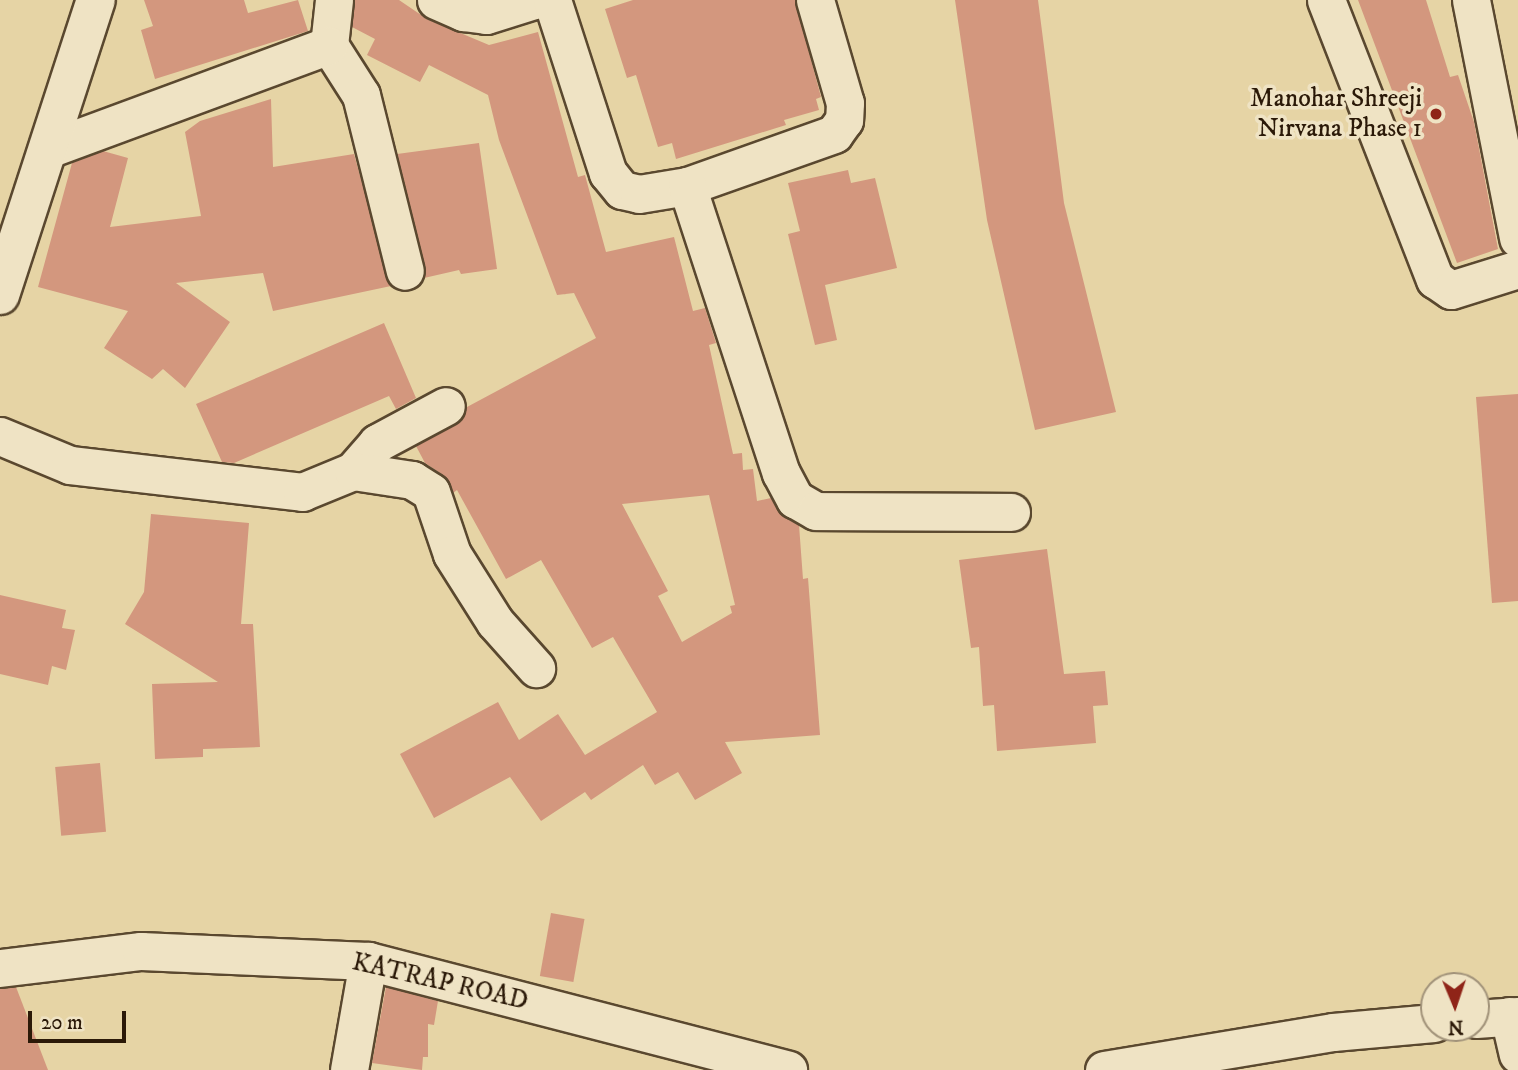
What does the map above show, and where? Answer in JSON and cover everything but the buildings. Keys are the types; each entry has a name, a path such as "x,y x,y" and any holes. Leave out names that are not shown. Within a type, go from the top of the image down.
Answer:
{"street":[{"path":"0,295 51,148 96,0"},
{"path":"334,0 329,45 361,95 405,271"},
{"path":"436,0 463,12 486,15 534,0"},
{"path":"552,0 608,173 622,190 639,194 688,186 834,134 844,120 845,103 814,0"},
{"path":"1326,0 1435,279 1451,290 1518,269"},
{"path":"1471,0 1518,238"},
{"path":"51,148 329,45"},
{"path":"688,186 781,472 795,499 816,511 838,515 1010,512"},
{"path":"0,436 70,465 276,493 302,492 354,471 377,443 446,406"},
{"path":"354,471 412,480 431,492 453,554 495,622 536,668"},
{"name":"KATRAP ROAD","path":"0,968 141,951 368,961 788,1070"},
{"path":"349,1070 368,961"},
{"path":"1501,1017 1518,1054"},
{"path":"1104,1070 1154,1066 1333,1032 1420,1024"}],"place":[{"name":"Manohar Shreeji Nirvana Phase 1","path":"1436,114"}]}
